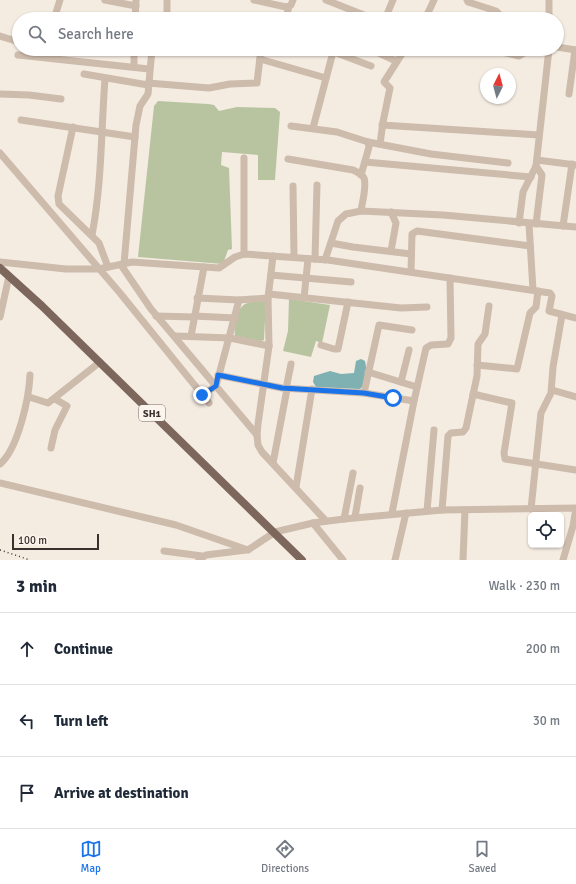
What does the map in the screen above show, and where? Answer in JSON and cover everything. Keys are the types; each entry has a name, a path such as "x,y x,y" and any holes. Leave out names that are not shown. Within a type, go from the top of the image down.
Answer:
{"main road":[{"name":"SH1","path":"0,268 100,362 302,560"}],"street":[{"path":"56,12 60,0"},
{"path":"105,0 136,3"},
{"path":"166,12 167,0"},
{"path":"254,0 291,3"},
{"path":"326,0 356,12"},
{"path":"388,12 394,0"},
{"path":"428,12 434,0"},
{"path":"467,0 468,2 496,12"},
{"path":"549,0 549,12"},
{"path":"0,36 12,40"},
{"path":"564,48 576,50 568,94"},
{"path":"27,56 149,69"},
{"path":"134,56 134,68"},
{"path":"151,56 148,94 140,106 135,137 122,264 156,316 175,336 257,435"},
{"path":"84,74 105,79 148,84 209,88 234,84 253,84 258,81 260,56"},
{"path":"313,128 326,78 329,56"},
{"path":"345,56 371,66"},
{"path":"385,56 396,61"},
{"path":"380,144 382,125 390,88 384,81 400,56"},
{"path":"519,223 523,192 536,163 548,56"},
{"path":"260,59 326,78"},
{"path":"92,235 102,166 101,131 105,79"},
{"path":"0,94 29,95 61,99"},
{"path":"21,120 135,137"},
{"path":"382,125 539,134"},
{"path":"291,126 337,132 368,142 431,154 508,163"},
{"path":"73,127 58,199 61,208 92,235 101,247 108,267"},
{"path":"361,174 369,145 368,142"},
{"path":"0,153 99,269 209,403"},
{"path":"244,158 244,254"},
{"path":"288,159 354,170 361,174 364,179 360,211"},
{"path":"365,162 530,177"},
{"path":"536,163 574,165 563,226"},
{"path":"477,365 517,369 530,313 536,307 536,291 530,246 542,175 536,163"},
{"path":"304,298 306,278 311,259 317,185"},
{"path":"293,186 294,257"},
{"path":"325,260 338,221 341,217 360,211 391,212 576,227"},
{"path":"391,212 396,224 391,252"},
{"path":"411,272 412,234 417,231 530,246"},
{"path":"331,243 411,254"},
{"path":"0,262 66,269 99,269 122,264 146,262 220,268 235,257 244,254 325,260 552,294 549,311 576,318"},
{"path":"273,256 268,296 269,346 262,385 257,435 260,449 326,521"},
{"path":"191,336 204,267"},
{"path":"271,274 351,282"},
{"path":"0,317 9,276"},
{"path":"392,514 417,387 428,346 444,345 450,342 450,278"},
{"path":"197,298 239,300 268,296 304,298 401,308 427,307"},
{"path":"202,395 216,386 239,300"},
{"path":"321,345 338,349 348,302"},
{"path":"442,510 448,436 451,433 464,431 473,394 478,344 485,334 489,306"},
{"path":"531,509 541,416 552,390 553,367 562,315"},
{"path":"156,316 234,318"},
{"path":"364,393 380,325 412,330"},
{"path":"175,336 230,338 269,346"},
{"path":"401,382 409,350"},
{"path":"29,397 47,404 100,362"},
{"path":"272,463 291,364"},
{"path":"368,372 417,387"},
{"path":"0,464 10,453 29,397 30,375"},
{"path":"218,375 287,389 312,389 364,393 414,401"},
{"path":"296,487 312,389"},
{"path":"552,390 576,397"},
{"path":"473,394 512,402 504,457 507,460 535,462 576,470"},
{"path":"51,448 55,430 67,406 55,399"},
{"path":"427,511 434,430"},
{"path":"344,519 353,472"},
{"path":"0,483 176,525 248,550"},
{"path":"355,517 360,488"},
{"path":"164,551 200,558 248,550 275,532 312,523 355,517 442,510 576,508 564,560"},
{"path":"463,560 466,510"},
{"path":"396,560 406,513"},
{"path":"312,523 344,560"}],"green space":[{"path":"158,101 208,104 214,105 219,111 237,107 275,108 280,112 275,180 258,180 258,155 222,152 221,165 229,168 232,249 228,250 223,264 138,257 154,106"},
{"path":"289,299 330,305 322,343 316,341 311,357 283,351 288,331"},
{"path":"266,300 264,340 261,341 235,336 236,322 241,308 247,303"}],"water":[{"path":"361,359 365,361 366,372 364,384 360,389 316,387 313,382 314,376 330,371 341,374 354,373 356,361"}],"railway":[{"path":"0,550 30,560"}],"route":[{"path":"202,395 216,386 218,375 282,388 364,393 393,398"}]}
